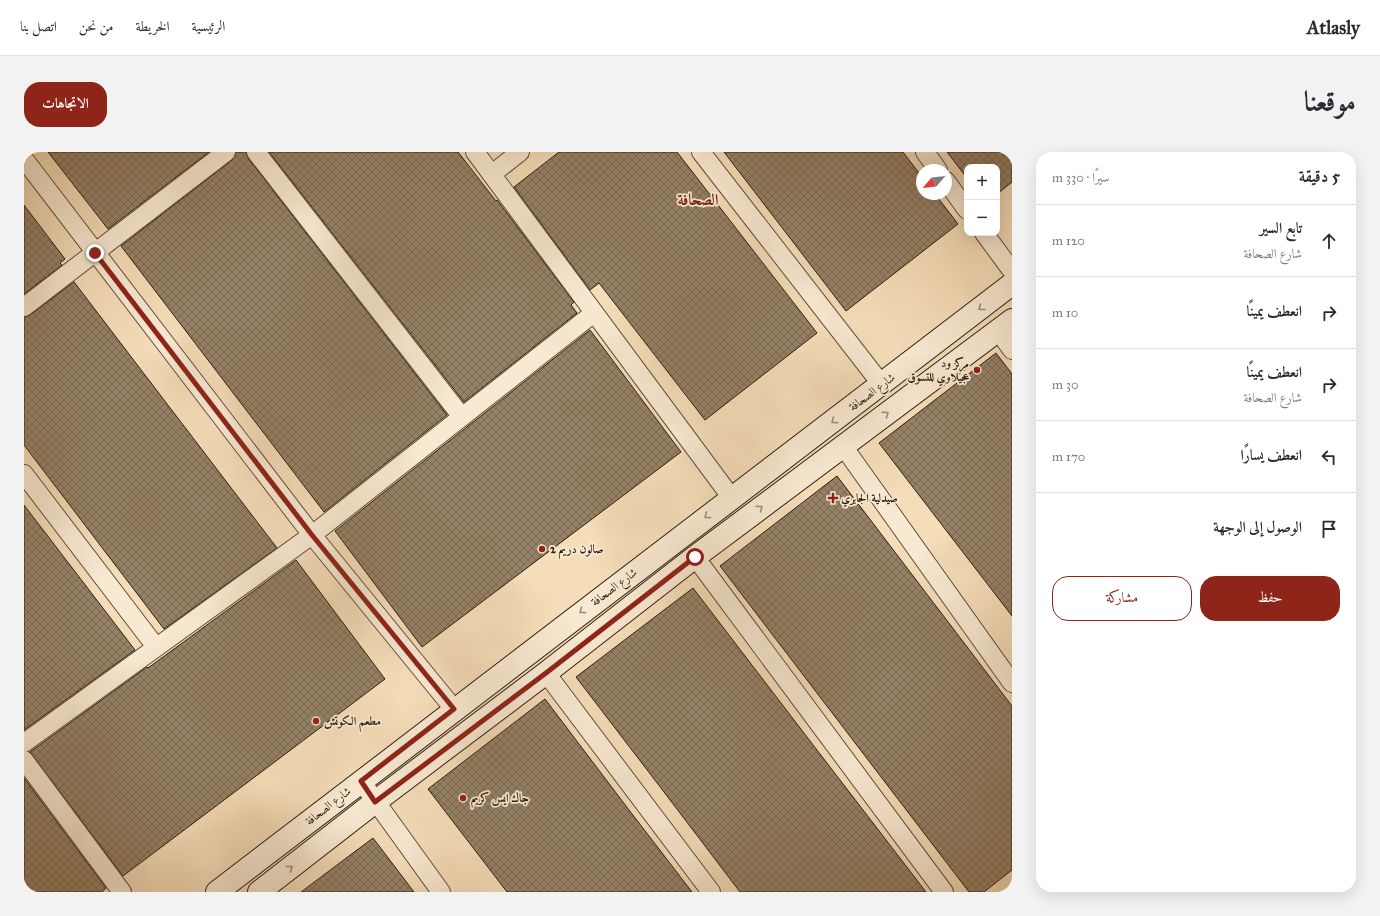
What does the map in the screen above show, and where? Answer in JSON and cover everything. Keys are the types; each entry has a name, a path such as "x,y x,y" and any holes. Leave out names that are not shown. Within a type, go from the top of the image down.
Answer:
{"main road":[{"name":"شارع الصحافة","path":"217,892 731,497 882,385 1012,284"},
{"path":"259,892 546,673 695,557 1005,325"}],"street":[{"path":"24,307 226,152"},
{"path":"256,152 462,417"},
{"path":"475,152 731,497"},
{"path":"492,174 520,152"},
{"path":"701,152 882,385"},
{"path":"925,152 934,164"},
{"path":"24,159 312,535 454,709"},
{"path":"952,189 964,206"},
{"path":"986,236 1012,271"},
{"path":"24,743 312,535 594,313"},
{"path":"1005,325 1012,350"},
{"path":"843,446 1012,683"},
{"path":"24,474 156,647"},
{"path":"695,557 944,892"},
{"path":"546,673 711,892"},
{"path":"24,760 122,892"},
{"path":"361,781 441,892"}],"building":[{"path":"48,152 209,152 108,229"},
{"path":"236,152 246,152 248,158 447,415 324,512 121,246 232,160"},
{"path":"269,152 458,152 496,201 497,200 574,302 571,305 577,313 464,402"},
{"path":"559,152 677,152 817,333 705,420 599,283 590,290 514,187"},
{"path":"724,152 903,152 916,169 916,200 940,200 958,224 846,311"},
{"path":"947,152 1012,152 1012,182 1000,192 1000,164 964,164 964,174"},
{"path":"24,205 65,259 60,263 62,265 24,294"},
{"path":"74,282 277,548 164,629 24,445 24,317 30,315"},
{"path":"590,330 681,452 422,647 335,531"},
{"path":"996,353 1012,374 1012,616 879,443"},
{"path":"837,476 1012,706 1012,870 984,892 969,892 720,566"},
{"path":"24,505 135,650 24,730"},
{"path":"296,560 385,679 123,876 30,752"},
{"path":"693,588 926,892 740,892 576,677"},
{"path":"545,699 692,892 507,892 428,789"},
{"path":"24,778 106,888 102,892 24,892"},
{"path":"373,838 414,892 301,892"}],"place":[{"name":"مركز ود عجيلاوي للتسوق","path":"977,370"},
{"name":"صيدلية الجابري","path":"833,498"},
{"name":"صالون دريم 2","path":"542,549"},
{"name":"مطعم الكوتش","path":"316,721"},
{"name":"جاك ايس كريم","path":"463,798"}],"district":[{"name":"الصحافة","path":"698,199"}],"route":[{"path":"95,253 312,535 454,709 361,781 375,802 546,673 695,557"}]}
